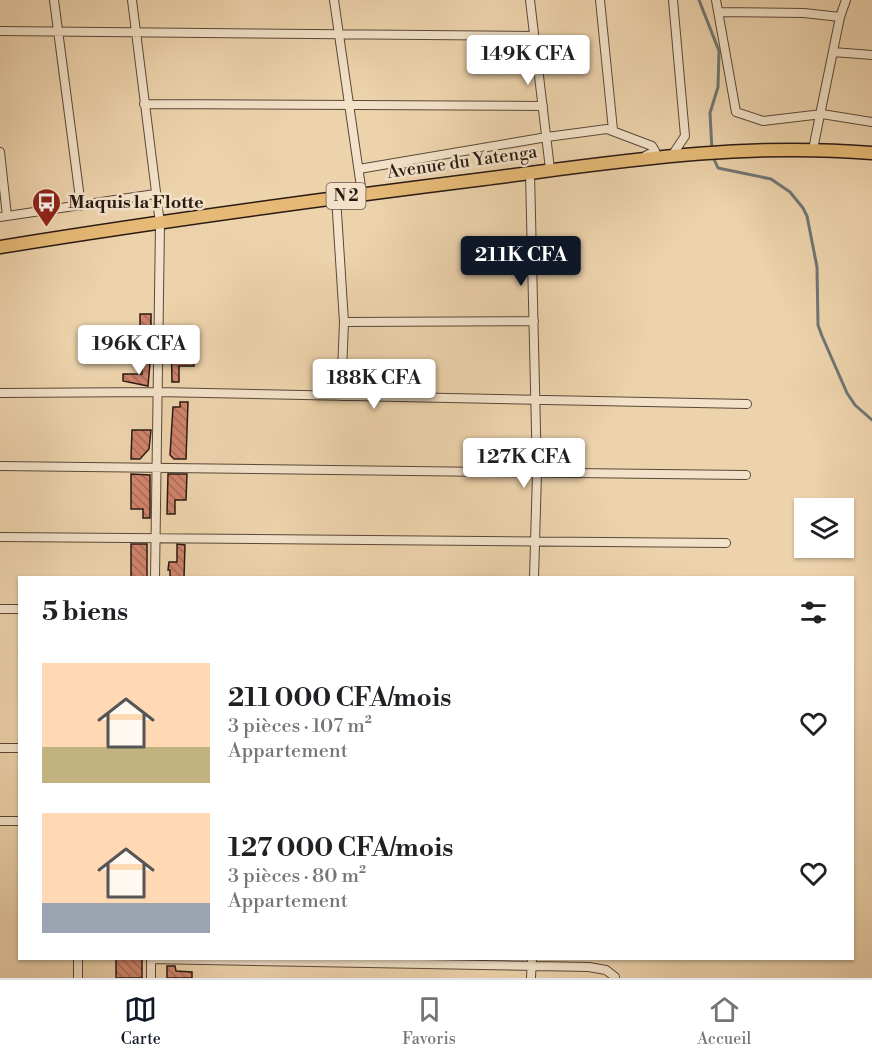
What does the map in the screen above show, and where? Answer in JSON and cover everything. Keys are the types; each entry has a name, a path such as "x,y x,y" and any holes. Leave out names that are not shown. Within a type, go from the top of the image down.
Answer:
{"main road":[{"name":"Avenue du Yatenga","path":"0,247 336,197 644,157 693,152 813,149"},
{"name":"N 2","path":"813,149 872,153"}],"street":[{"path":"54,0 81,206"},
{"path":"132,0 160,224 155,576"},
{"path":"334,0 351,105 362,194"},
{"path":"530,0 550,169"},
{"path":"600,0 614,130"},
{"path":"673,0 685,120 685,136 673,154"},
{"path":"716,0 736,112 762,121 822,114 872,122"},
{"path":"813,149 822,114 840,17 846,0"},
{"path":"719,12 804,13 840,17"},
{"path":"0,31 534,36"},
{"path":"834,52 872,55"},
{"path":"144,104 543,106"},
{"path":"359,169 547,137 614,130 652,146 656,151 644,157"},
{"path":"0,152 3,217 155,194"},
{"path":"530,173 537,473 534,576"},
{"path":"336,197 344,322 341,396"},
{"path":"344,322 534,321"},
{"path":"0,393 157,392 747,404"},
{"path":"0,466 746,475"},
{"path":"0,537 726,543"},
{"path":"0,609 18,609"},
{"path":"0,748 18,748"},
{"path":"0,821 18,821"},
{"path":"78,960 78,978"},
{"path":"151,960 151,978"},
{"path":"278,960 532,962 606,970 615,977"},
{"path":"531,978 532,962"}],"building":[{"path":"140,314 151,314 151,342 140,342"},
{"path":"171,327 194,327 194,366 179,366 179,382 172,382"},
{"path":"142,362 150,363 148,386 123,381 123,374 142,374"},
{"path":"180,402 188,402 186,459 174,459 170,455 173,407 180,407"},
{"path":"132,430 151,430 149,449 140,459 131,459"},
{"path":"131,474 150,475 150,518 143,518 143,509 131,509"},
{"path":"168,474 187,474 186,500 175,500 175,514 167,514"},
{"path":"131,544 147,544 147,576 131,576"},
{"path":"177,544 185,545 184,576 170,576 169,562 177,562"},
{"path":"116,960 142,960 142,978 116,978"},
{"path":"167,966 175,966 176,971 192,972 192,978 167,978"}],"waterway":[{"path":"699,0 719,51 718,87 710,113 712,151"},
{"path":"713,157 718,168 771,179 790,192 803,208 807,216 817,267 818,325 847,393 855,405 872,420"}],"place":[{"name":"Maquis la Flotte","path":"47,228"}]}
